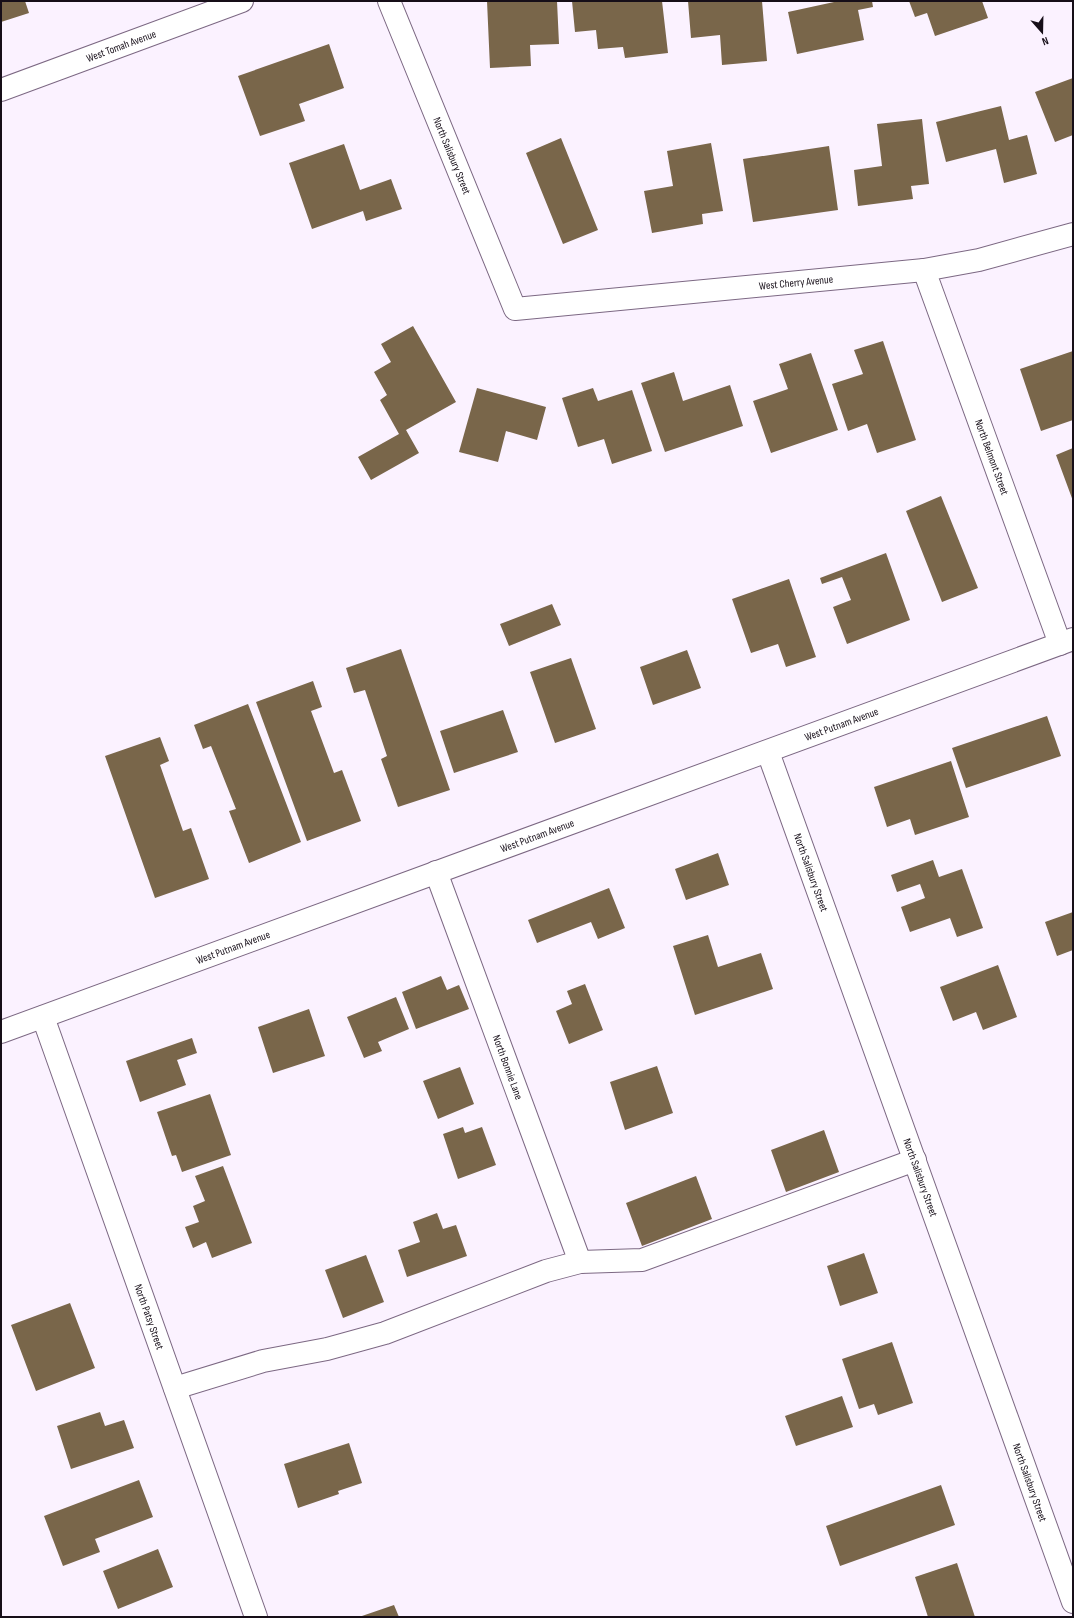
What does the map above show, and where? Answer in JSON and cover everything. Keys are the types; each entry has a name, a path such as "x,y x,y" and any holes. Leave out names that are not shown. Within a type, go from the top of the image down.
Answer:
{"street":[{"name":"West Tomah Avenue","path":"1,90 242,1"},
{"name":"North Salisbury Street","path":"389,1 515,309"},
{"name":"West Cherry Avenue","path":"515,309 924,270 979,260 1073,234"},
{"name":"North Belmont Street","path":"924,270 1066,641"},
{"name":"West Putnam Avenue","path":"1,1032 768,752 1066,641"},
{"name":"North Salisbury Street","path":"768,752 1073,1602"},
{"name":"North Bonnie Lane","path":"436,872 580,1262"},
{"name":"North Patsy Street","path":"43,1017 256,1617"},
{"path":"175,1388 263,1361 327,1350 385,1333 546,1271 580,1262 642,1260 915,1160"}],"building":[{"path":"1,1 25,1 29,13 1,22"},
{"path":"487,1 557,1 559,44 530,45 531,66 490,68"},
{"path":"572,1 662,1 668,53 625,58 623,47 598,49 596,30 575,32"},
{"path":"688,1 762,1 767,61 722,65 720,35 691,38"},
{"path":"833,1 872,1 873,7 858,10 864,40 797,54 788,12 834,2"},
{"path":"909,1 982,1 988,18 935,36 927,13 915,17"},
{"path":"329,44 344,88 299,104 305,121 260,136 238,76"},
{"path":"1073,78 1073,135 1055,142 1035,92"},
{"path":"1001,106 1009,140 1027,135 1037,174 1004,183 996,149 946,162 936,122"},
{"path":"922,119 929,184 911,186 913,199 858,206 854,170 882,166 877,124"},
{"path":"561,138 598,230 563,244 526,153"},
{"path":"711,143 723,211 702,214 703,224 652,233 644,191 673,186 667,151"},
{"path":"344,144 360,190 391,179 402,209 366,221 363,211 312,229 289,163"},
{"path":"829,146 838,210 753,222 743,159"},
{"path":"413,326 456,402 406,430 419,453 371,480 358,457 399,434 380,400 387,395 374,372 391,362 381,344"},
{"path":"883,341 916,440 877,453 867,424 848,431 832,384 863,374 854,350"},
{"path":"1073,351 1073,420 1041,431 1020,369"},
{"path":"811,353 838,430 771,453 753,401 788,389 779,364"},
{"path":"674,372 683,401 730,385 743,426 665,452 641,383"},
{"path":"477,388 546,407 537,440 506,431 498,462 459,452"},
{"path":"593,388 598,401 632,390 652,451 612,464 604,439 578,447 562,398"},
{"path":"1073,448 1073,501 1056,455"},
{"path":"941,496 978,588 942,602 906,511"},
{"path":"886,553 910,620 847,644 833,607 851,600 842,577 822,584 820,578"},
{"path":"789,579 816,657 786,667 778,644 751,653 732,599"},
{"path":"552,604 561,625 509,646 500,624"},
{"path":"401,649 450,790 398,807 381,759 387,756 365,690 354,693 346,668"},
{"path":"687,650 701,688 653,705 640,667"},
{"path":"571,658 596,729 555,743 530,672"},
{"path":"313,681 322,707 311,711 334,773 342,770 361,821 307,841 256,702"},
{"path":"248,704 301,842 249,863 229,811 236,809 211,746 203,749 194,725"},
{"path":"503,710 518,752 454,773 440,731"},
{"path":"1047,716 1061,756 966,788 952,748"},
{"path":"160,737 169,761 160,765 183,831 191,828 209,879 155,898 105,756"},
{"path":"951,761 969,817 915,835 910,819 887,827 874,787"},
{"path":"718,853 729,885 686,900 675,869"},
{"path":"933,860 939,877 962,869 983,928 957,937 950,918 910,932 901,907 925,898 920,884 897,892 891,875"},
{"path":"609,888 625,928 598,939 591,922 537,943 528,920"},
{"path":"1073,912 1073,950 1057,956 1045,922"},
{"path":"708,935 718,967 761,953 773,989 695,1015 673,946"},
{"path":"998,965 1017,1017 983,1030 976,1012 953,1021 940,987"},
{"path":"441,976 447,990 459,985 469,1009 416,1029 402,992"},
{"path":"585,984 603,1030 569,1044 556,1011 572,1004 567,991"},
{"path":"396,997 409,1029 378,1042 382,1051 364,1058 347,1017"},
{"path":"309,1009 325,1056 273,1073 258,1027"},
{"path":"192,1038 197,1053 177,1060 186,1085 140,1102 126,1061"},
{"path":"657,1066 673,1113 625,1130 610,1082"},
{"path":"460,1067 474,1104 438,1119 423,1081"},
{"path":"210,1094 231,1155 182,1172 176,1155 172,1156 157,1112"},
{"path":"463,1127 465,1133 482,1127 496,1165 458,1179 443,1134"},
{"path":"824,1130 839,1172 786,1192 771,1150"},
{"path":"223,1166 252,1243 212,1258 206,1242 193,1248 185,1227 199,1222 193,1206 205,1201 195,1176"},
{"path":"696,1176 712,1219 642,1246 626,1203"},
{"path":"437,1213 443,1229 456,1225 467,1256 407,1277 398,1250 420,1242 413,1222"},
{"path":"864,1253 878,1293 840,1306 827,1266"},
{"path":"366,1255 384,1302 343,1318 325,1270"},
{"path":"70,1303 95,1368 36,1391 11,1325"},
{"path":"892,1342 913,1403 878,1415 874,1404 859,1409 842,1359"},
{"path":"842,1396 853,1427 796,1446 785,1416"},
{"path":"100,1412 105,1426 124,1420 134,1448 71,1469 57,1426"},
{"path":"349,1443 362,1483 338,1491 339,1494 298,1508 284,1464"},
{"path":"139,1480 153,1517 95,1539 100,1552 63,1566 44,1516"},
{"path":"941,1485 955,1525 840,1566 826,1526"},
{"path":"158,1549 173,1587 118,1609 103,1571"},
{"path":"957,1563 975,1617 928,1617 915,1577"},
{"path":"394,1605 399,1617 359,1617"}]}
